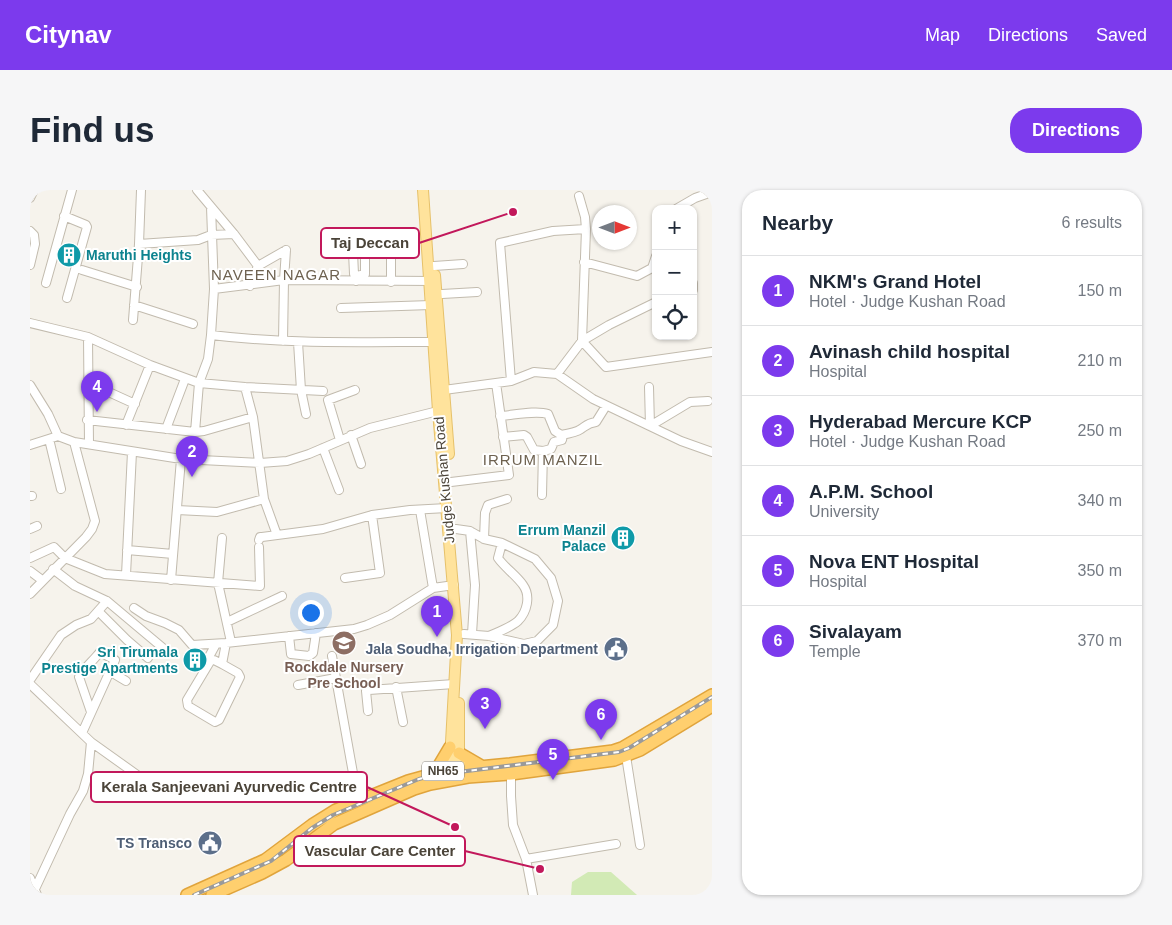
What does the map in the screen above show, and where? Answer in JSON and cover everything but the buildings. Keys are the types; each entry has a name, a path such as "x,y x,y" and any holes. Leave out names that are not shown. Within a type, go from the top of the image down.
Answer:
{"highway":[{"name":"NH65","path":"187,895 265,860 312,825 430,784 468,777 512,774 601,762 626,756 640,750 657,734 712,695"},
{"name":"NH65","path":"212,895 286,860 334,824 340,815 358,801 408,781 434,774 455,760 484,767 613,752 657,734 712,706"},
{"path":"434,774 455,760 474,763 484,767"}],"main road":[{"name":"Judge Kushan Road","path":"423,190 444,390 451,482 468,634 455,760"},
{"name":"Judge Kushan Road","path":"428,190 434,266 430,305 457,635 454,684 455,760"}],"street":[{"path":"30,198 34,190"},
{"path":"46,283 72,190"},
{"path":"133,320 137,287 142,190"},
{"path":"197,190 258,266"},
{"path":"683,205 712,192"},
{"path":"579,196 585,216 586,228 582,341 606,367 712,352"},
{"path":"194,432 199,383 208,359 212,335 214,289 211,207"},
{"path":"64,216 87,227 67,298"},
{"path":"511,381 500,243 553,231 586,228"},
{"path":"30,232 34,235 35,244 30,265"},
{"path":"139,244 198,240 212,235 234,234"},
{"path":"250,286 258,266 286,250 283,341"},
{"path":"353,252 354,274 357,278"},
{"path":"357,278 365,274 365,253"},
{"path":"391,253 391,282"},
{"path":"584,262 638,276 652,272"},
{"path":"434,266 464,264"},
{"path":"82,270 137,287"},
{"path":"214,289 250,286 284,280 357,278 391,282 432,281"},
{"path":"442,294 477,292"},
{"path":"557,374 582,341 652,304"},
{"path":"134,305 193,324"},
{"path":"342,308 430,305"},
{"path":"30,323 88,337 150,366 199,383 322,391"},
{"path":"212,335 245,340 298,342 433,342"},
{"path":"88,337 89,444"},
{"path":"298,342 301,390 306,414"},
{"path":"126,425 150,366"},
{"path":"444,390 511,381 534,372 557,374 606,406 681,441 712,452"},
{"path":"166,429 185,379"},
{"path":"88,383 135,404"},
{"path":"451,482 508,476 496,383"},
{"path":"30,385 48,414 54,438 61,489"},
{"path":"649,386 650,426"},
{"path":"245,387 253,417 264,499 276,535"},
{"path":"340,440 328,400 355,390"},
{"path":"650,426 690,402 708,401"},
{"path":"500,416 535,412 548,414 555,431 563,435 579,430 586,423 596,422 606,406"},
{"path":"30,445 54,438 181,459 260,463 287,461 370,428 438,411"},
{"path":"88,420 204,432 253,417"},
{"path":"351,435 361,464"},
{"path":"503,437 524,435 534,450 543,451 550,449 554,442 562,440 563,435"},
{"path":"30,594 86,537 95,521 74,442"},
{"path":"322,448 339,490"},
{"path":"542,495 543,451"},
{"path":"126,576 132,452"},
{"path":"171,580 181,459"},
{"path":"177,510 217,512 264,499"},
{"path":"484,539 485,513 488,505 507,500"},
{"path":"30,558 54,547 65,558 99,572 171,580 260,586 260,537 323,529 372,515 447,508"},
{"path":"420,510 432,588"},
{"path":"345,578 380,573 372,515"},
{"path":"456,529 470,531 484,539 502,543 535,559 551,578 558,601 553,626 537,642 524,644 489,636 468,634 475,585 470,531"},
{"path":"222,538 218,583 227,622 228,643 222,664"},
{"path":"489,636 518,621 527,606 523,585 498,558 502,543"},
{"path":"127,550 173,554"},
{"path":"53,569 75,586 108,601 163,648"},
{"path":"30,570 42,580"},
{"path":"134,608 146,616 178,630 192,645 216,644 354,629 390,616 432,588 454,586"},
{"path":"227,622 282,596"},
{"path":"108,601 91,620 76,625 61,635 30,682 91,742 140,777"},
{"path":"98,611 148,658"},
{"path":"289,636 291,654 309,656 313,653 316,633"},
{"path":"196,680 209,650 216,644"},
{"path":"82,733 115,660 100,652 84,668 79,677 91,712"},
{"path":"332,656 358,801"},
{"path":"211,660 222,664 238,673 240,677 219,720 215,722 188,706 187,700 211,660"},
{"path":"111,672 126,681"},
{"path":"298,685 336,678"},
{"path":"368,711 366,691 368,690 454,684"},
{"path":"396,687 403,722"},
{"path":"36,892 70,814 83,791 88,774 91,742"},
{"path":"626,756 640,845"},
{"path":"512,774 513,825 526,860 533,895"},
{"path":"526,860 616,844"},
{"path":"30,879 36,892"}],"green space":[{"path":"588,872 611,872 637,895 571,895 572,882"}],"railway":[{"path":"194,895 271,861 312,828 333,815 419,779 435,775 619,752 629,748 712,697"}],"place":[{"name":"Taj Deccan","path":"513,212"},
{"name":"Maruthi Heights","path":"69,255"},
{"name":"A.P.M. School","path":"97,412"},
{"name":"Avinash child hospital","path":"192,477"},
{"name":"Errum Manzil Palace","path":"623,538"},
{"name":"NKM's Grand Hotel","path":"437,637"},
{"name":"Rockdale Nursery Pre School","path":"344,643"},
{"name":"Jala Soudha, Irrigation Department","path":"616,649"},
{"name":"Sri Tirumala Prestige Apartments","path":"195,660"},
{"name":"Hyderabad Mercure KCP","path":"485,729"},
{"name":"Sivalayam","path":"601,740"},
{"name":"Nova ENT Hospital","path":"553,780"},
{"name":"Kerala Sanjeevani Ayurvedic Centre","path":"455,827"},
{"name":"TS Transco","path":"210,843"},
{"name":"Vascular Care Center","path":"540,869"}],"district":[{"name":"NAVEEN NAGAR","path":"276,275"},
{"name":"IRRUM MANZIL","path":"543,460"}]}
